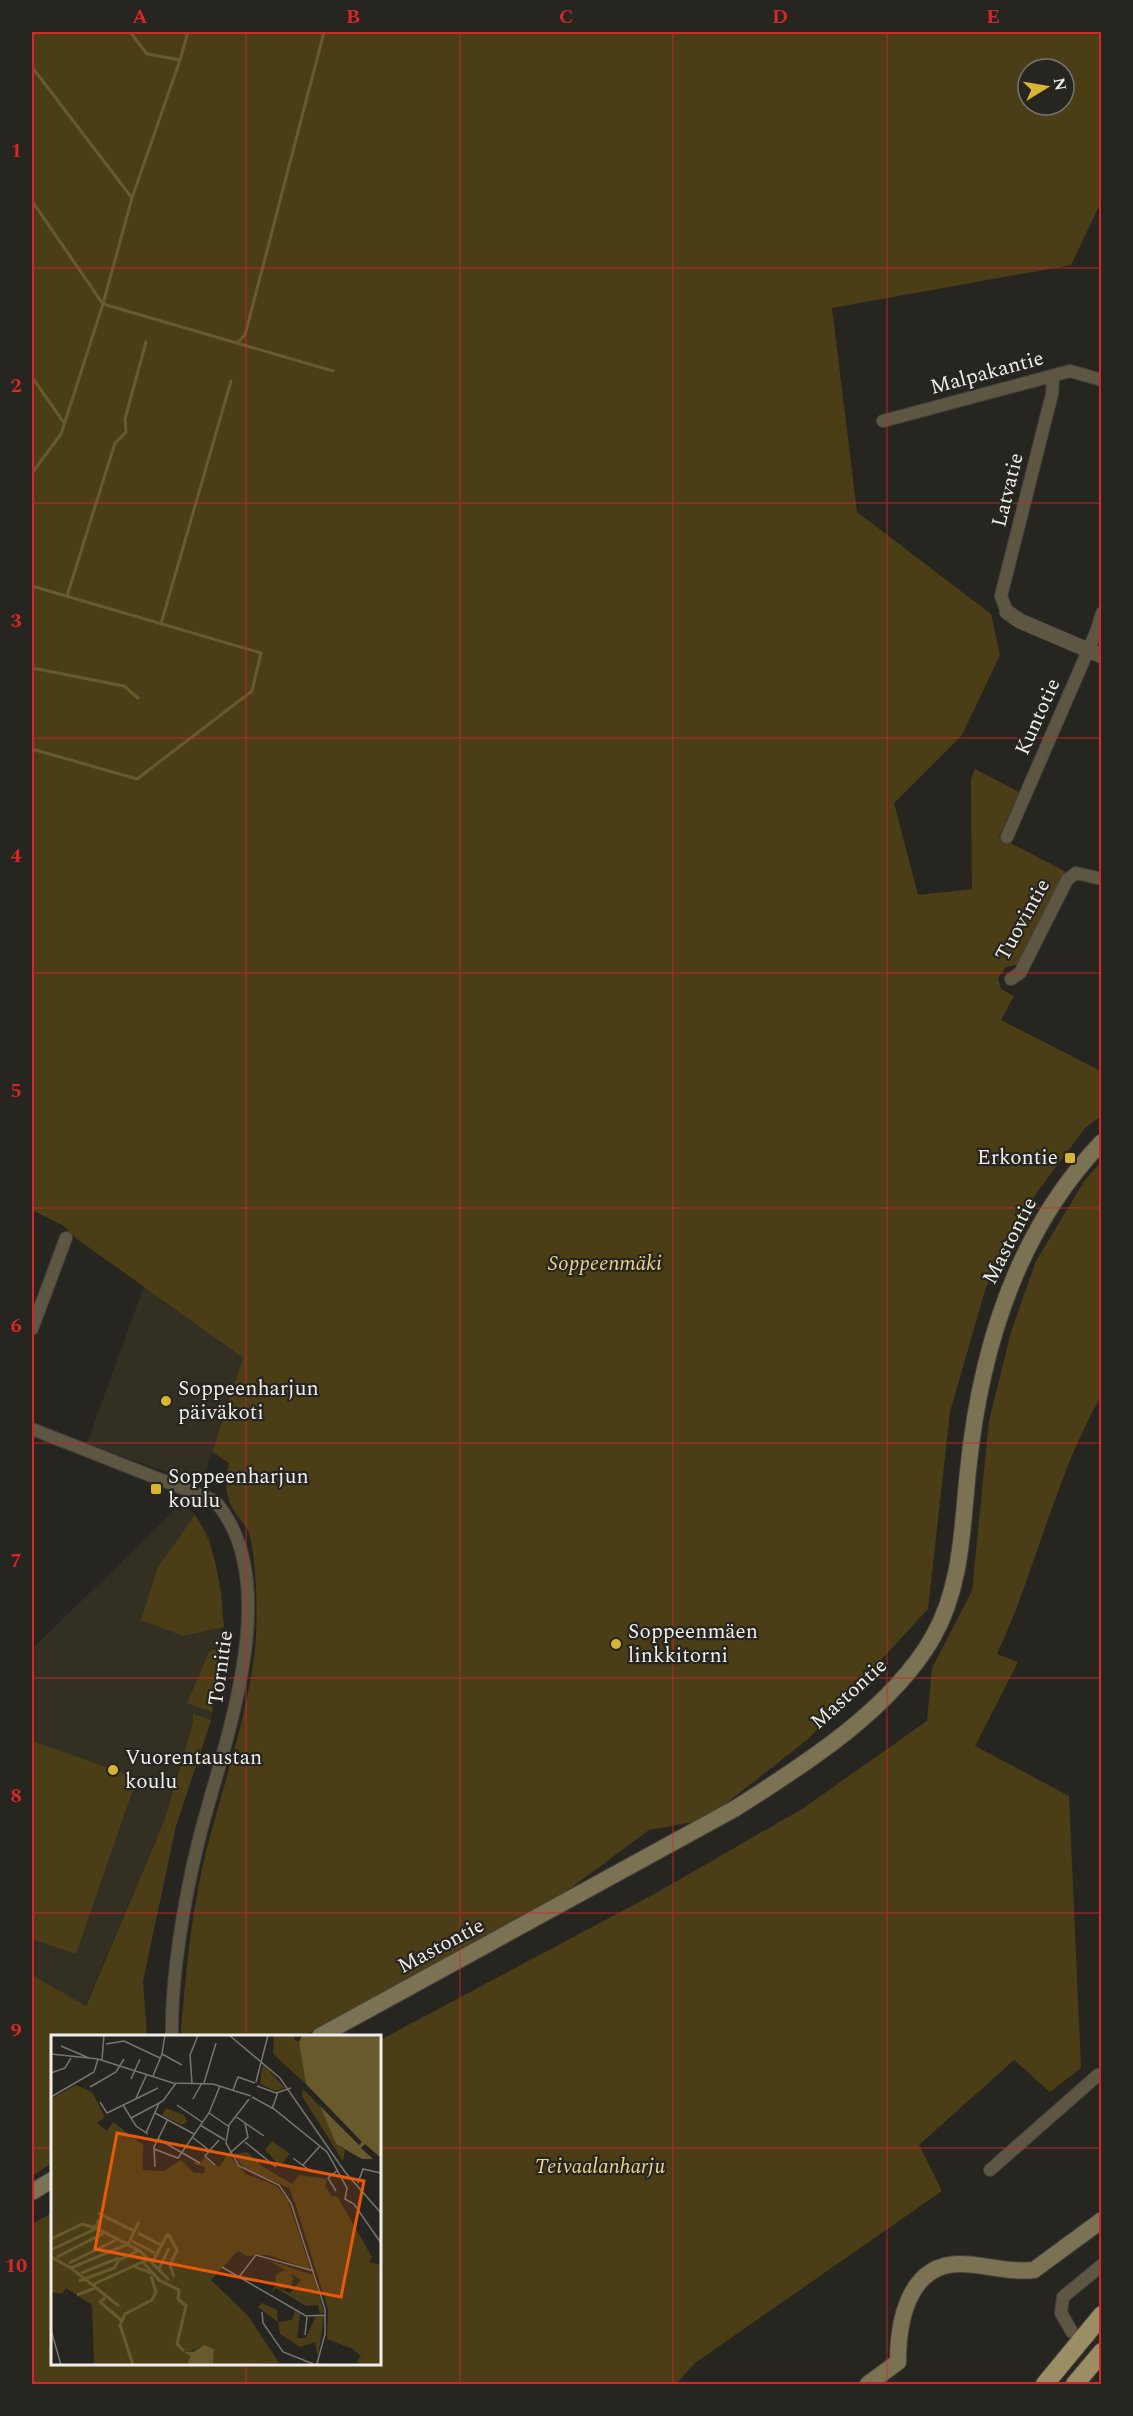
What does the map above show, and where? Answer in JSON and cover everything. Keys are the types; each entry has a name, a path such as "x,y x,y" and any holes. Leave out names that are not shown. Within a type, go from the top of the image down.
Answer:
{"highway":[{"path":"1045,2385 1101,2315"},
{"path":"1074,2385 1101,2352"}],"main road":[{"name":"Mastontie","path":"324,2035 736,1808 789,1773 847,1730 903,1678 932,1639 952,1594 961,1544 972,1432 984,1372 1001,1310 1020,1263 1045,1215 1080,1166 1101,1142"},
{"path":"32,2192 51,2181"},
{"path":"868,2385 898,2362 898,2339 908,2302 919,2283 929,2274 942,2267 957,2264 1021,2271 1034,2270 1101,2220"}],"street":[{"name":"Malpakantie","path":"883,421 1070,371 1101,380"},
{"name":"Latvatie","path":"1007,612 1001,596 1052,394 1053,376"},
{"path":"1007,612 1020,621 1095,653"},
{"name":"Kuntotie","path":"1007,837 1095,653 1101,613"},
{"name":"Tuovintie","path":"1011,979 1020,973 1067,880 1076,873 1101,879"},
{"path":"32,1329 66,1238"},
{"name":"Tornitie","path":"32,1429 215,1501 229,1519 240,1553 247,1607 242,1672 232,1725 191,1876 176,1977 172,2035"},
{"path":"990,2170 1098,2075 1101,2078"},
{"path":"1072,2332 1061,2313 1063,2298 1101,2265"}],"shaded area":[{"name":"Soppeenharjun päiväkoti","path":"144,1286 243,1358 201,1485 87,1443"},
{"name":"Vuorentaustan koulu","path":"182,1503 195,1515 209,1536 222,1595 222,1646 211,1720 176,1826 165,1819 85,2006 32,1975 32,1649"}],"green space":[{"name":"Soppeenmäki","path":"32,32 1101,32 1101,202 1071,265 832,308 857,512 991,614 1000,655 962,735 894,803 918,895 972,889 971,780 975,769 1019,792 999,837 1068,873 1020,964 1006,967 998,978 1001,989 1014,996 1001,1020 1101,1071 1101,1116 1085,1128 1035,1195 986,1287 950,1412 928,1609 808,1739 705,1820 649,1830 564,1893 305,2035 182,2035 188,1961 198,1890 208,1844 241,1724 255,1650 256,1591 252,1544 248,1531 228,1498 226,1479 229,1463 212,1452 243,1358 73,1236 64,1226 32,1210"},
{"name":"Teivaalanharju","path":"1101,1162 1101,1396 1058,1491 1023,1590 997,1654 1018,1662 975,1746 1069,1796 1081,2068 1050,2092 1014,2060 919,2145 942,2191 695,2363 676,2384 32,2384 32,2224 51,2214 51,2365 381,2365 381,2039 656,1893 802,1809 927,1721 932,1668 972,1591 989,1421 1011,1332 1036,1261 1085,1180"},
{"path":"195,1515 208,1541 217,1569 224,1627 183,1636 141,1620 158,1567"},
{"path":"222,1646 212,1712 187,1703 209,1652"},
{"path":"193,1714 211,1720 176,1826 143,1981 147,2035 51,2035 51,2164 32,2176 32,1975 86,2006 165,1819 193,1723"},
{"path":"32,1741 137,1778 76,1954 32,1939"}],"waterway":[{"path":"130,32 147,54 180,60"},
{"path":"32,473 61,434 103,304 132,198 188,32"},
{"path":"237,343 245,335 324,32"},
{"path":"32,67 132,198"},
{"path":"32,201 103,304 333,371"},
{"path":"67,596 115,443 126,432 125,419 146,342"},
{"path":"32,377 64,423"},
{"path":"161,624 231,381"},
{"path":"32,586 261,653 252,691 137,779 32,749"},
{"path":"32,668 124,686 138,698"}],"place":[{"name":"Erkontie","path":"1070,1158"},
{"name":"Soppeenharjun päiväkoti","path":"166,1401"},
{"name":"Soppeenharjun koulu","path":"156,1489"},
{"name":"Soppeenmäen linkkitorni","path":"616,1644"},
{"name":"Vuorentaustan koulu","path":"113,1770"}]}
